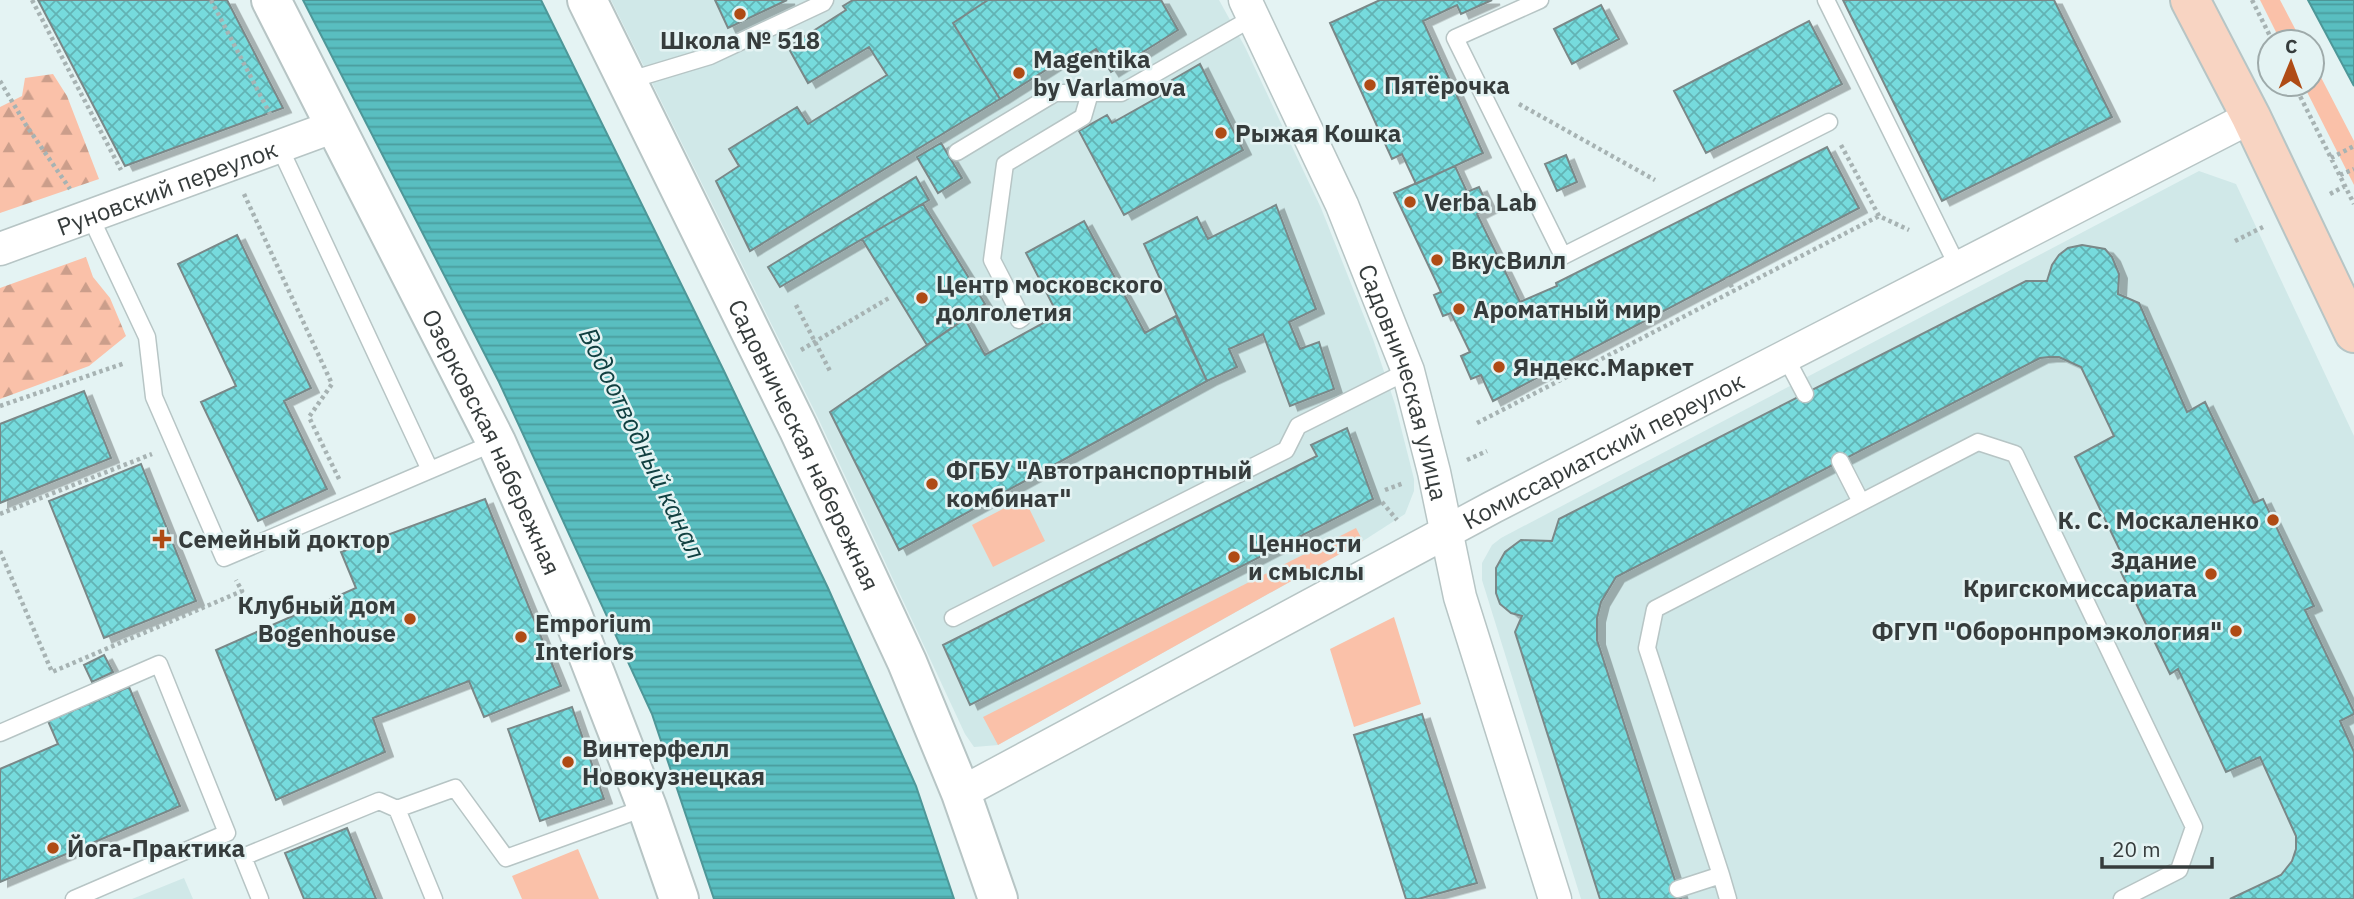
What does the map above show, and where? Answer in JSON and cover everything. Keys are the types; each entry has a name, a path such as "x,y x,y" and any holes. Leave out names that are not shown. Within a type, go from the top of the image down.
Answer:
{"main road":[{"path":"2190,0 2251,117 2354,333"}],"street":[{"name":"Озерковская набережная","path":"271,0 496,442 572,614 647,807 679,899"},
{"name":"Садовническая набережная","path":"587,0 816,466 907,662 961,793 998,899"},
{"name":"Садовническая улица","path":"1250,8 1342,205 1408,371 1434,472 1460,597 1555,899"},
{"name":"Комиссариатский переулок","path":"961,793 1446,532 2251,117"},
{"name":"Руновский переулок","path":"0,249 335,126"}],"lane":[{"path":"627,81 710,56 825,0"},
{"path":"1540,0 1455,38 1563,256 1829,122"},
{"path":"1826,0 1959,269"},
{"path":"957,152 1055,93 1121,93 1250,8"},
{"path":"1019,320 1021,318 992,260 1005,163 1083,117 1090,93"},
{"path":"279,146 430,470"},
{"path":"90,216 147,337 154,397 224,558 496,442"},
{"path":"1786,358 1805,394"},
{"path":"953,618 1286,450 1298,426 1408,371"},
{"path":"1728,899 1647,648 1656,609 1978,442 2015,454 2194,827 2179,870 2122,899"},
{"path":"1840,461 1861,502"},
{"path":"0,733 159,664 227,833 74,899"},
{"path":"397,809 455,788 506,858 647,807"},
{"path":"260,899 243,857 379,801 397,809 434,899"},
{"path":"1678,889 1721,875"}],"path":[{"path":"32,0 121,169"},
{"path":"211,0 270,113"},
{"path":"2252,0 2266,28"},
{"path":"1476,79 1684,197"},
{"path":"0,81 71,191"},
{"path":"2301,98 2353,201"},
{"path":"1477,424 1879,216 1829,122"},
{"path":"2331,158 2354,146"},
{"path":"2340,175 2354,169"},
{"path":"242,190 332,384 309,417 352,503"},
{"path":"1727,278 1734,291"},
{"path":"794,355 889,298"},
{"path":"796,304 831,373"},
{"path":"0,406 149,355"},
{"path":"0,514 175,445"},
{"path":"1460,463 1487,451"},
{"path":"1382,502 1397,520"},
{"path":"0,551 52,673 242,591 224,558"}],"shaded area":[{"path":"611,0 1219,0 1245,47 1321,208 1373,339 1395,404 1414,479 1414,491 1405,514 1363,541 998,745 974,747 965,734 818,418"},
{"path":"2199,171 2236,184 2354,436 2354,899 1581,899 1482,580 1482,563 1492,545"},
{"path":"184,878 193,899 132,899"}],"green space":[{"path":"2260,0 2280,0 2295,28 2274,28"},
{"path":"53,74 67,96 99,179 0,213 0,107 22,96 25,78"},
{"path":"2326,87 2354,141 2354,185 2310,98 2326,98"},
{"path":"86,257 93,277 110,298 126,336 89,366 0,399 0,288"},
{"path":"1024,498 1045,541 993,567 972,525"},
{"path":"1356,528 1363,541 998,745 983,717"},
{"path":"1394,617 1421,704 1354,727 1330,649"},
{"path":"578,849 599,899 522,899 512,876"}],"water":[{"name":"Водоотводный канал","path":"303,0 541,0 828,588 916,786 954,899 714,899 652,714 499,382"},
{"path":"2308,0 2354,0 2354,86 2326,34 2326,28 2323,28"}],"building":[{"path":"38,0 227,0 283,108 125,166"},
{"name":"Школа № 518","path":"715,0 787,0 728,28"},
{"path":"853,0 988,0 953,23 1000,99 750,251 716,181 739,166 729,149 797,107 808,124 887,75 869,47 808,83 788,47 846,10 843,6"},
{"path":"988,0 1161,0 1178,30 1111,72 1096,49 1073,64 1068,56 1000,99 953,23"},
{"path":"1380,0 1492,0 1461,14 1457,5 1423,21 1483,153 1416,184 1402,154 1392,159 1330,23"},
{"path":"1843,0 2054,0 2112,117 1942,201"},
{"path":"1601,5 1619,39 1572,64 1554,29"},
{"path":"1809,21 1842,84 1706,153 1674,91"},
{"path":"1200,64 1243,150 1124,215 1079,131 1107,115 1112,123 1176,87 1172,80"},
{"path":"941,143 962,178 938,193 917,157"},
{"path":"1827,147 1859,208 1493,401 1481,375 1471,379 1461,356 1470,352 1451,313 1443,316 1434,295 1441,292 1394,193 1455,166 1467,192 1479,187 1489,208 1477,214 1520,302 1557,286 1556,283"},
{"path":"1566,155 1577,182 1557,191 1545,164"},
{"path":"916,177 929,200 780,287 768,267"},
{"path":"923,204 985,304 927,345 862,239"},
{"path":"1276,205 1316,309 1289,322 1300,349 1319,342 1334,389 1290,406 1263,334 1229,349 1237,367 1207,381 1144,244 1197,217 1208,239"},
{"path":"1084,221 1145,333 1176,316 1207,381 899,550 830,412 965,319 985,355 1058,315 1026,253"},
{"path":"237,235 311,388 284,401 327,489 258,521 201,402 236,386 178,264"},
{"name":"Здание Кригскомиссариата","path":"2082,245 2105,249 2112,257 2119,274 2118,294 2139,303 2187,412 2205,402 2254,503 2263,499 2314,606 2305,610 2354,712 2340,721 2354,752 2354,899 2230,899 2281,875 2292,861 2296,836 2260,757 2226,772 2178,669 2170,674 2120,570 2127,565 2075,457 2114,436 2081,367 2059,357 2049,357 2040,358 1616,577 1601,602 1597,618 1597,640 1681,899 1600,899 1515,632 1522,616 1511,613 1500,604 1496,593 1496,568 1505,552 1521,540 1552,541 1559,519 2026,281 2047,281 2052,265 2059,255 2068,248"},
{"path":"84,391 111,458 0,503 0,424"},
{"path":"1347,428 1373,499 970,705 943,645 1317,456 1311,445"},
{"path":"141,464 196,601 104,638 49,501"},
{"name":"Клубный дом Bogenhouse","path":"485,499 561,686 484,717 469,681 373,718 385,752 276,800 216,650 356,588 341,552"},
{"path":"104,655 113,672 92,682 84,665"},
{"path":"129,687 180,806 0,882 0,769 58,744 48,721"},
{"path":"572,707 604,799 540,821 508,729"},
{"path":"1422,714 1477,883 1418,899 1406,899 1354,735"},
{"path":"347,828 376,899 304,899 285,853"}],"place":[{"name":"Школа № 518","path":"740,14"},
{"name":"Magentika by Varlamova","path":"1019,73"},
{"name":"Пятёрочка","path":"1370,85"},
{"name":"Рыжая Кошка","path":"1221,133"},
{"name":"Verba Lab","path":"1410,202"},
{"name":"ВкусВилл","path":"1437,260"},
{"name":"Центр московского долголетия","path":"922,298"},
{"name":"Ароматный мир","path":"1459,309"},
{"name":"Яндекс.Маркет","path":"1499,367"},
{"name":"ФГБУ \"Автотранспортный комбинат\"","path":"932,484"},
{"name":"К. С. Москаленко","path":"2273,520"},
{"name":"Семейный доктор","path":"162,539"},
{"name":"Ценности и смыслы","path":"1234,557"},
{"name":"Здание Кригскомиссариата","path":"2211,574"},
{"name":"Клубный дом Bogenhouse","path":"410,619"},
{"name":"ФГУП \"Оборонпромэкология\"","path":"2236,631"},
{"name":"Emporium Interiors","path":"521,637"},
{"name":"Винтерфелл Новокузнецкая","path":"568,762"},
{"name":"Йога-Практика","path":"53,848"}]}
